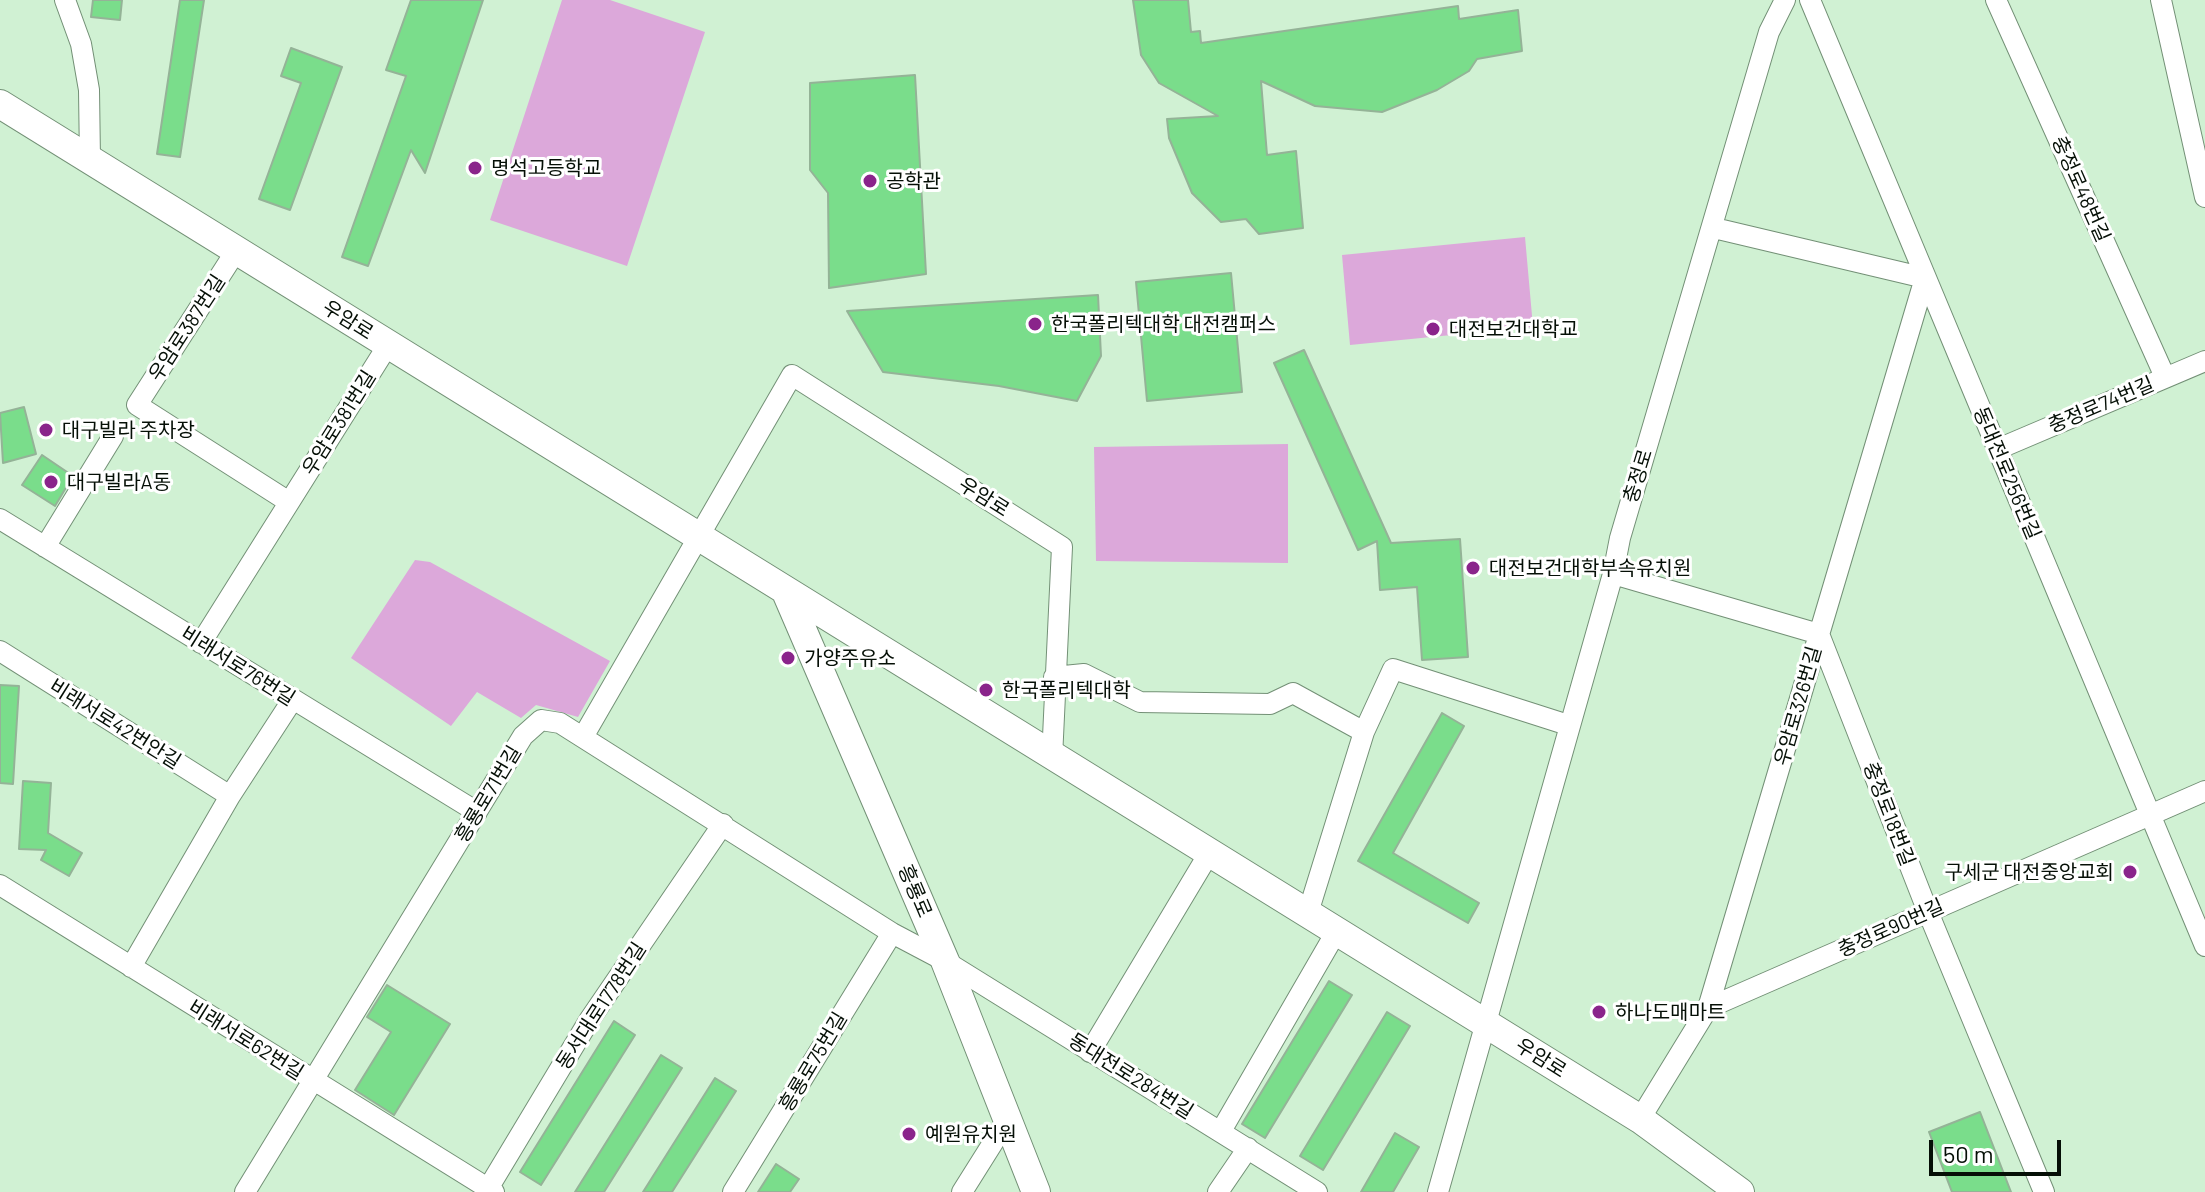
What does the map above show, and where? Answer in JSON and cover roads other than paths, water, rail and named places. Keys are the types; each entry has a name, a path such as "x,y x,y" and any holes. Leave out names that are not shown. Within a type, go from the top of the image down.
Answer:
{"main road":[{"name":"우암로","path":"0,104 1335,934 1640,1119 1740,1192"},
{"name":"흥룡로","path":"786,592 945,961 1036,1192"}],"street":[{"path":"65,0 81,44 89,90 90,160"},
{"name":"충정로","path":"1438,1192 1483,1022 1613,574 1620,538 1714,228 1769,32 1785,0"},
{"name":"동대전로256번길","path":"1810,0 2205,946"},
{"name":"충정로48번길","path":"1996,0 2165,377"},
{"path":"2166,2 2205,197"},
{"path":"1714,228 1925,278"},
{"name":"우암로387번길","path":"236,251 137,405 289,502"},
{"name":"우암로326번길","path":"1640,1119 1708,1008 1925,278"},
{"name":"우암로381번길","path":"201,643 388,345"},
{"name":"충정로74번길","path":"1998,449 2205,361"},
{"name":"우암로","path":"583,737 630,659 696,536 792,375 1062,547 1052,758"},
{"path":"45,547 113,436"},
{"name":"비래서로76번길","path":"0,519 477,812"},
{"path":"1613,574 1819,634"},
{"name":"충정로18번길","path":"1819,634 1928,912 2044,1192"},
{"name":"비래서로42번안길","path":"0,651 230,796"},
{"path":"1307,916 1364,732 1393,669 1568,725"},
{"path":"1054,677 1084,674 1140,702 1270,704 1293,693 1364,732"},
{"path":"131,967 230,796 293,699"},
{"name":"흥룡로71번길","path":"245,1192 523,736 541,720 560,723 892,933 945,961"},
{"name":"충정로90번길","path":"1708,1008 2205,791"},
{"name":"동서대로1778번길","path":"489,1190 590,1019 723,824"},
{"path":"1090,1052 1208,855"},
{"name":"비래서로62번길","path":"0,885 489,1190"},
{"name":"흥룡로75번길","path":"733,1192 892,933"},
{"path":"1221,1131 1335,934"},
{"name":"동대전로284번길","path":"945,961 1317,1192"},
{"path":"962,1192 1006,1122"},
{"path":"1218,1192 1248,1148"}],"place":[{"name":"명석고등학교","path":"475,168"},
{"name":"공학관","path":"870,181"},
{"name":"한국폴리텍대학 대전캠퍼스","path":"1035,324"},
{"name":"대전보건대학교","path":"1433,329"},
{"name":"대구빌라 주차장","path":"46,430"},
{"name":"대구빌라A동","path":"51,482"},
{"name":"대전보건대학부속유치원","path":"1473,568"},
{"name":"가양주유소","path":"788,658"},
{"name":"한국폴리텍대학","path":"986,690"},
{"name":"구세군 대전중앙교회","path":"2130,872"},
{"name":"하나도매마트","path":"1599,1012"},
{"name":"예원유치원","path":"909,1134"}]}
